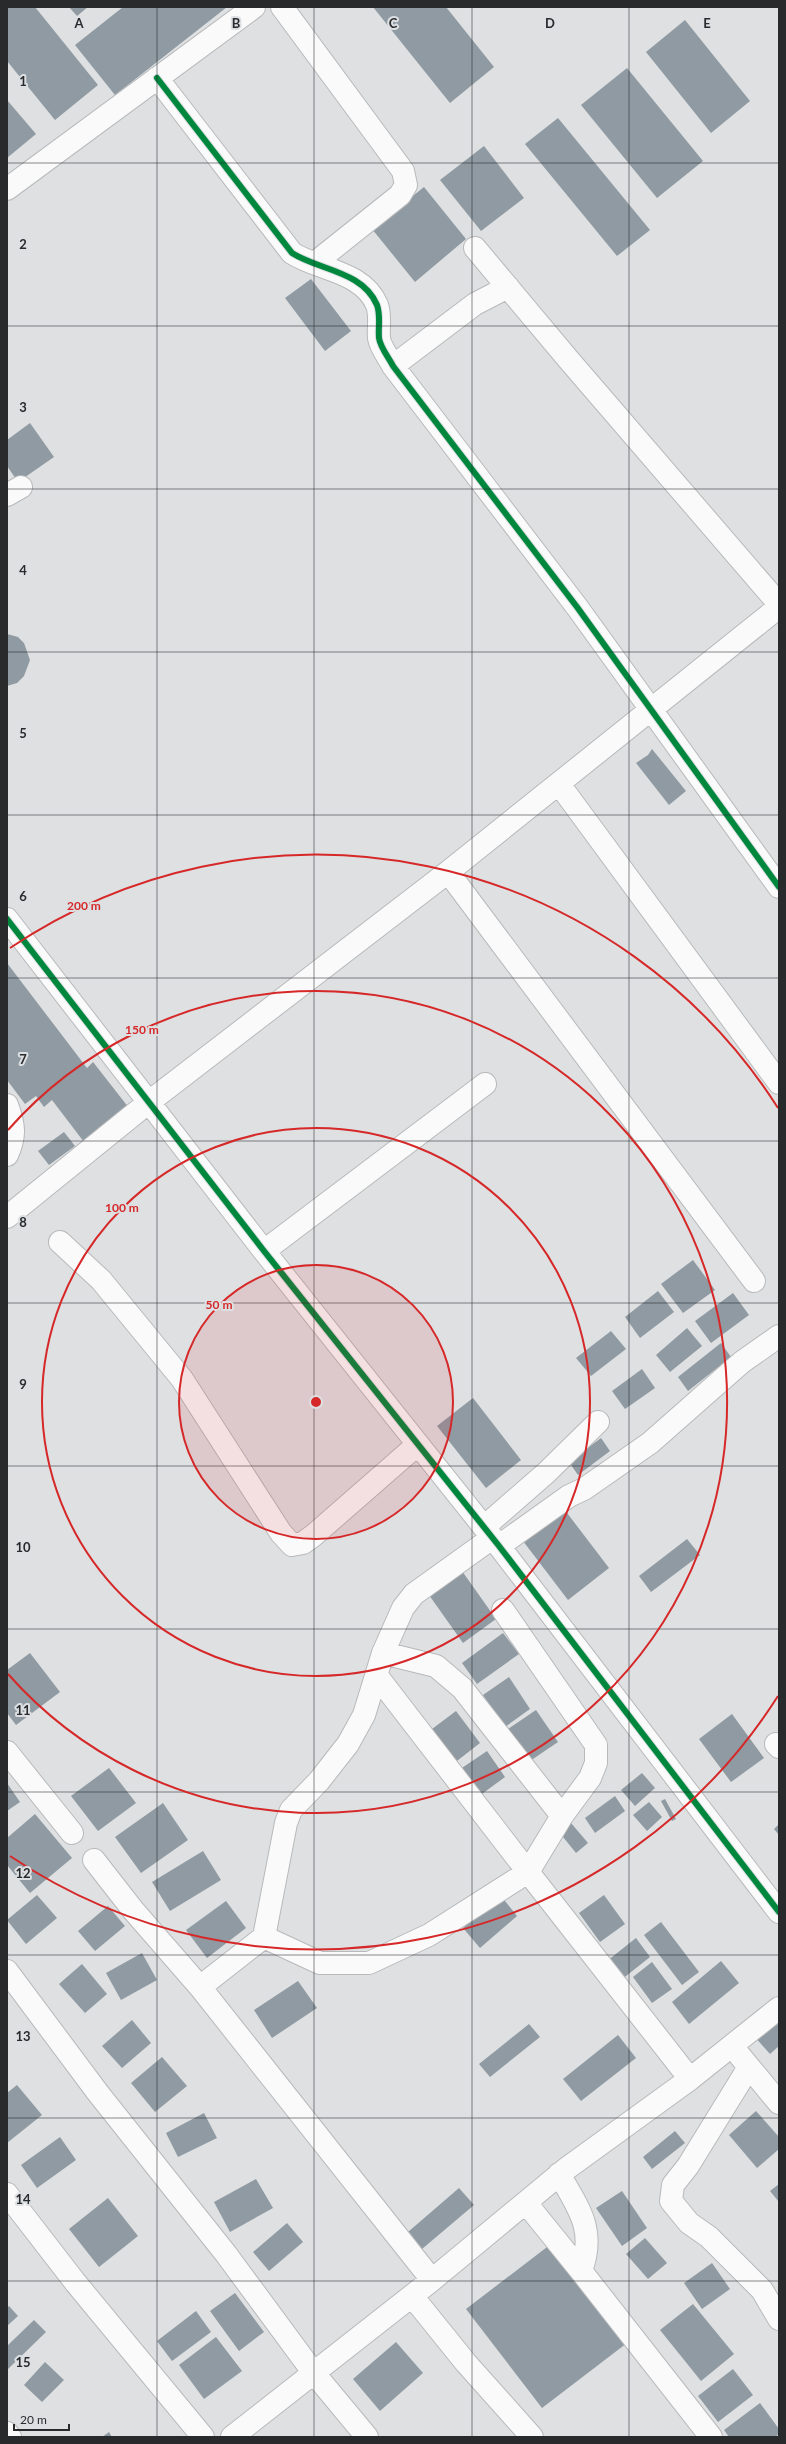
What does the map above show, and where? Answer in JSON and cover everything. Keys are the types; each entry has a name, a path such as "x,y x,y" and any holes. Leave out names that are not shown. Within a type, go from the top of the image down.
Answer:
{"street":[{"path":"7,189 254,7"},
{"path":"282,7 403,171 406,185 400,194 316,262"},
{"path":"157,78 292,253 304,261 316,262 353,280 367,291 376,305 381,324 379,339 392,366 577,607 779,887"},
{"path":"476,248 779,604"},
{"path":"392,366 475,304 508,286"},
{"path":"7,1217 149,1102 448,872 779,607"},
{"path":"559,784 779,1083"},
{"path":"448,872 754,1281"},
{"path":"7,919 264,1251 417,1445 492,1537 779,1912"},
{"path":"264,1251 485,1084"},
{"path":"7,1105 14,1125 13,1142 7,1155"},
{"path":"60,1242 101,1280 182,1379 281,1534 292,1544 303,1543 314,1535 417,1445"},
{"path":"200,1987 264,1937 286,1823 291,1810 319,1781 348,1744 364,1714 383,1653 403,1608 414,1594 492,1537 584,1489 650,1443 742,1362 777,1341"},
{"path":"492,1537 546,1473 598,1422"},
{"path":"264,1937 320,1963 369,1963 429,1935 528,1872 562,1816 590,1778 596,1763 596,1744 502,1610"},
{"path":"383,1653 436,1666 462,1688 562,1816"},
{"path":"377,1676 690,2079"},
{"path":"7,1752 72,1833"},
{"path":"94,1860 133,1910 200,1987 432,2280"},
{"path":"7,1971 98,2093 226,2254 313,2372 367,2437"},
{"path":"232,2437 432,2280 559,2174 690,2079 779,2008"},
{"path":"731,2046 779,2103"},
{"path":"749,2067 688,2166 673,2185 670,2201 689,2223 709,2237 762,2290 779,2320"},
{"path":"559,2174 578,2208 588,2236 586,2258 581,2271"},
{"path":"7,2194 75,2282 203,2437"},
{"path":"526,2203 711,2437"},
{"path":"412,2296 466,2362 532,2437"},
{"path":"7,2433 10,2437"}],"building":[{"path":"7,7 35,7 98,85 55,120 7,61"},
{"path":"69,7 88,7 77,16"},
{"path":"123,7 227,7 115,95 75,45"},
{"path":"373,7 446,7 494,67 450,103"},
{"path":"685,20 750,101 711,133 646,52"},
{"path":"627,68 703,161 657,198 581,105"},
{"path":"7,100 36,134 7,158"},
{"path":"558,118 650,230 617,256 525,144"},
{"path":"484,146 524,198 481,231 440,180"},
{"path":"424,187 466,239 415,282 372,229"},
{"path":"311,279 351,331 325,351 285,298"},
{"path":"30,423 54,457 18,482 7,466 7,440"},
{"path":"7,634 18,637 24,643 30,660 24,676 17,683 7,686"},
{"path":"652,749 686,791 669,805 636,763 648,755"},
{"path":"7,963 87,1068 93,1062 129,1108 84,1142 52,1100 44,1107 36,1096 25,1104 7,1080"},
{"path":"64,1132 75,1146 49,1165 38,1151"},
{"path":"693,1260 715,1290 683,1313 661,1284"},
{"path":"658,1291 674,1312 640,1338 625,1317"},
{"path":"733,1293 749,1315 711,1343 695,1321"},
{"path":"687,1328 702,1346 670,1372 656,1355"},
{"path":"611,1331 626,1349 591,1376 576,1358"},
{"path":"721,1343 731,1357 688,1391 678,1377"},
{"path":"642,1369 655,1388 625,1409 612,1391"},
{"path":"473,1398 521,1460 486,1488 437,1426"},
{"path":"601,1438 610,1451 578,1475 569,1462"},
{"path":"564,1509 609,1568 568,1600 523,1541"},
{"path":"687,1539 700,1555 651,1592 639,1576"},
{"path":"462,1571 496,1619 463,1643 429,1595"},
{"path":"503,1633 519,1654 477,1684 462,1663"},
{"path":"30,1653 60,1692 16,1725 7,1713 7,1670"},
{"path":"509,1677 530,1709 505,1727 483,1695"},
{"path":"536,1710 558,1742 530,1761 508,1729"},
{"path":"456,1711 480,1743 453,1764 428,1732"},
{"path":"732,1714 764,1758 731,1782 699,1739"},
{"path":"487,1751 505,1777 475,1799 456,1772"},
{"path":"109,1768 136,1803 98,1831 71,1796"},
{"path":"642,1773 655,1788 635,1806 621,1790"},
{"path":"7,1783 20,1802 7,1811"},
{"path":"615,1796 625,1811 595,1833 585,1818"},
{"path":"665,1799 676,1819 672,1821 661,1801"},
{"path":"649,1802 662,1817 647,1831 633,1815"},
{"path":"163,1803 188,1840 141,1873 115,1837"},
{"path":"35,1814 72,1858 30,1893 7,1865 7,1838"},
{"path":"571,1823 588,1843 576,1853 559,1832"},
{"path":"779,1824 779,1835 774,1829"},
{"path":"203,1851 221,1880 170,1911 152,1882"},
{"path":"37,1895 57,1918 26,1944 7,1920"},
{"path":"604,1895 625,1924 600,1942 579,1913"},
{"path":"501,1896 517,1916 480,1948 463,1928"},
{"path":"226,1901 246,1928 207,1958 186,1930"},
{"path":"108,1906 125,1926 95,1951 78,1931"},
{"path":"661,1922 699,1972 682,1985 644,1935"},
{"path":"636,1938 650,1957 621,1980 607,1961"},
{"path":"142,1953 157,1980 121,2000 106,1973"},
{"path":"721,1961 739,1983 689,2024 672,2002"},
{"path":"652,1962 672,1989 652,2003 633,1977"},
{"path":"82,1964 107,1994 85,2013 59,1984"},
{"path":"298,1981 317,2008 272,2038 254,2010"},
{"path":"779,2012 779,2046 770,2054 753,2035"},
{"path":"132,2020 151,2043 122,2068 102,2046"},
{"path":"529,2024 540,2037 490,2077 479,2064"},
{"path":"618,2035 636,2058 581,2101 563,2079"},
{"path":"162,2057 187,2086 155,2112 131,2083"},
{"path":"17,2085 42,2115 7,2143 7,2093"},
{"path":"756,2111 779,2137 779,2149 757,2168 729,2135"},
{"path":"204,2113 217,2138 178,2157 166,2133"},
{"path":"675,2131 685,2143 652,2169 643,2157"},
{"path":"60,2137 76,2160 37,2188 21,2165"},
{"path":"256,2179 273,2208 230,2232 214,2202"},
{"path":"779,2184 779,2202 770,2191"},
{"path":"459,2188 474,2205 422,2249 408,2232"},
{"path":"622,2191 647,2228 622,2246 596,2208"},
{"path":"108,2198 138,2236 99,2267 69,2229"},
{"path":"287,2223 303,2242 269,2271 253,2252"},
{"path":"645,2238 667,2263 648,2279 626,2254"},
{"path":"551,2244 627,2343 542,2408 466,2309"},
{"path":"712,2263 730,2289 702,2309 684,2283"},
{"path":"235,2293 264,2332 239,2351 210,2311"},
{"path":"693,2304 734,2354 701,2381 660,2330"},
{"path":"9,2306 18,2316 7,2326 7,2308"},
{"path":"196,2311 211,2332 172,2361 157,2341"},
{"path":"34,2320 46,2332 7,2370 7,2346"},
{"path":"216,2337 242,2371 204,2399 179,2365"},
{"path":"396,2342 423,2373 380,2411 353,2379"},
{"path":"45,2362 64,2380 42,2402 24,2385"},
{"path":"733,2369 753,2395 718,2422 698,2396"},
{"path":"760,2403 779,2429 779,2434 775,2437 729,2437 724,2430"},
{"path":"109,2432 112,2437 102,2437"}],"cycle path":[{"path":"157,78 292,253 303,259 351,278 370,294 378,309 380,341 393,366 577,607 779,887"},
{"path":"7,919 264,1251 499,1546 779,1912"}]}
